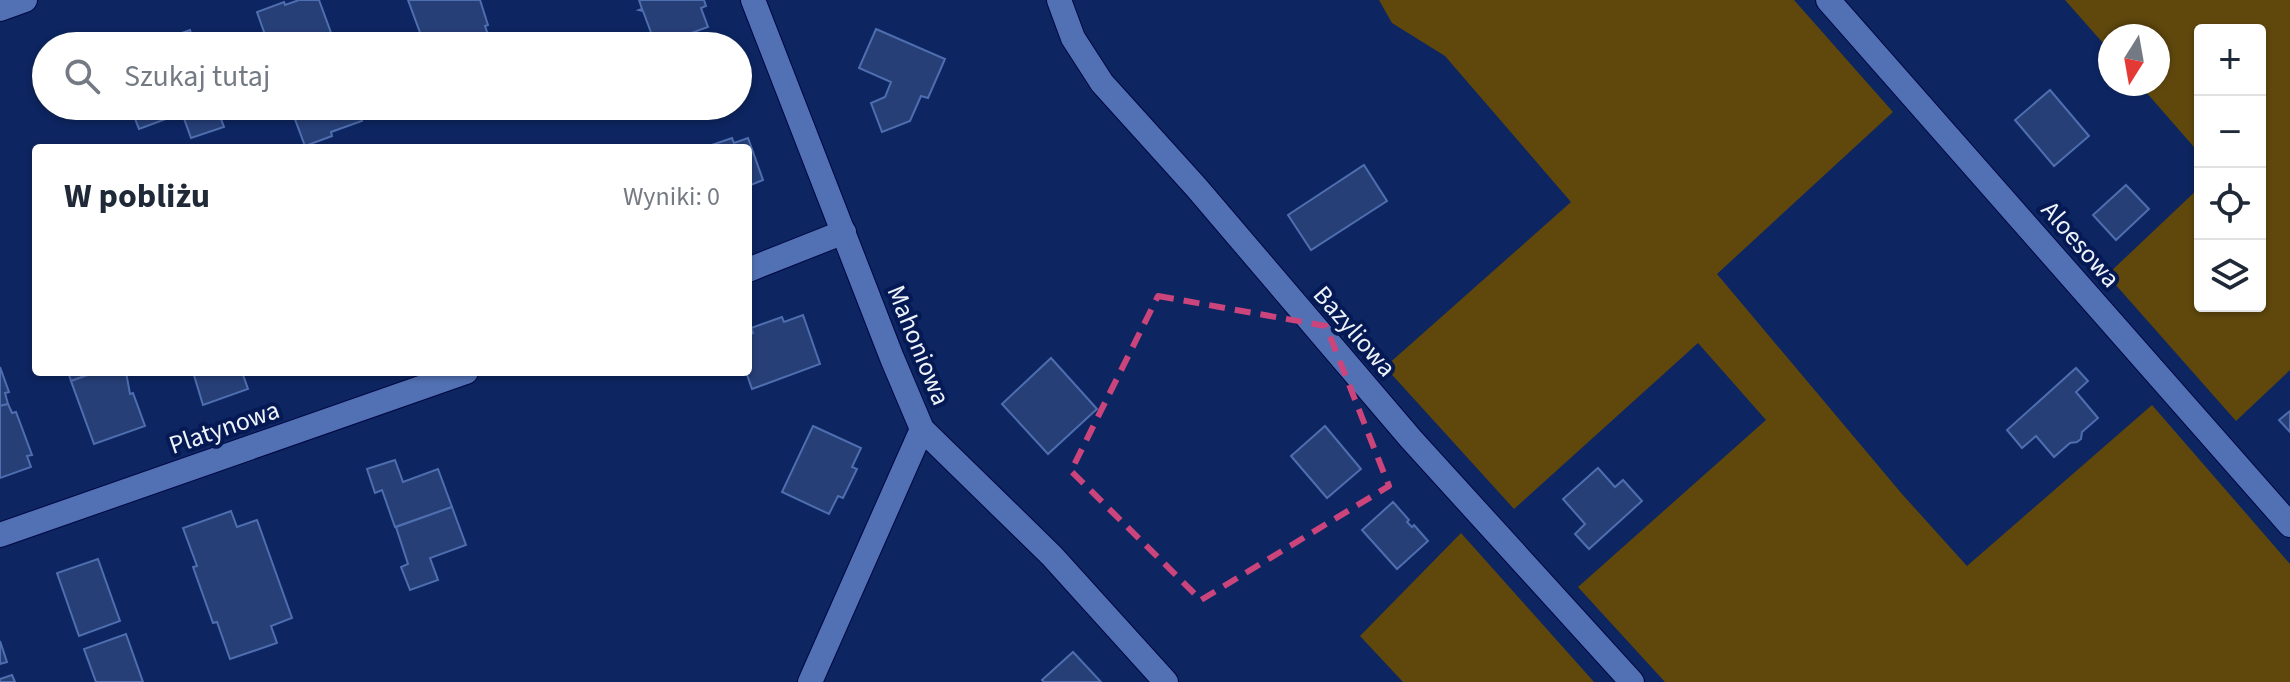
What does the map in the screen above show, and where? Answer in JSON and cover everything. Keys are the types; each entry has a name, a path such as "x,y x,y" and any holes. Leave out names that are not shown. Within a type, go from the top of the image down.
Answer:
{"street":[{"path":"0,9 25,0"},
{"name":"Mahoniowa","path":"753,0 922,429 1052,556 1166,682"},
{"name":"Bazyliowa","path":"1059,0 1073,38 1102,83 1196,187 1411,439 1632,682"},
{"name":"Aloesowa","path":"1828,0 2290,525"},
{"path":"752,268 844,232"},
{"name":"Platynowa","path":"0,535 455,376"},
{"path":"810,682 922,429"}],"highlighted area":[{"path":"1158,296 1326,326 1389,486 1201,600 1071,471"}],"shaded area":[{"path":"1379,0 1794,0 1893,112 1717,274 1902,494 1967,566 2152,405 2290,564 2290,682 1665,682 1578,587 1766,420 1698,343 1514,509 1385,367 1571,202 1445,56 1392,23"},
{"path":"2065,0 2290,0 2290,370 2236,421 2107,275 2194,193 2194,312 2266,312 2266,24 2194,24 2194,147 2149,96 2170,96 2170,24 2098,24 2098,37"},
{"path":"1461,533 1594,682 1403,682 1360,636"}],"building":[{"path":"299,0 319,0 331,32 264,32 257,12 284,2 285,5"},
{"path":"408,0 480,0 488,25 485,26 487,32 420,32"},
{"path":"639,0 704,0 706,6 701,8 708,27 694,32 651,32 643,11 639,10 642,9"},
{"path":"876,29 945,59 928,98 921,96 910,121 882,132 871,103 885,97 891,82 859,68"},
{"path":"2050,90 2089,136 2054,166 2015,120"},
{"path":"135,120 163,120 139,129"},
{"path":"185,120 221,120 224,127 191,138"},
{"path":"295,120 362,120 331,132 332,136 304,144"},
{"path":"732,138 734,143 748,138 750,144 715,144"},
{"path":"752,149 763,180 752,184"},
{"path":"1364,165 1387,201 1311,250 1288,215"},
{"path":"2126,185 2149,209 2116,240 2093,215"},
{"path":"803,315 820,364 752,389 747,376 752,376 752,328 782,317 784,322"},
{"path":"1051,358 1097,409 1048,454 1002,404"},
{"path":"0,367 9,392 5,393 8,404 0,406"},
{"path":"2076,368 2088,381 2076,392 2098,418 2082,432 2081,439 2070,443 2054,457 2036,436 2022,448 2007,430"},
{"path":"85,376 127,376 130,394 133,393 145,426 94,444 71,381"},
{"path":"194,376 243,376 248,389 203,405"},
{"path":"8,404 12,413 16,412 32,455 27,456 31,467 0,478 0,406"},
{"path":"2290,411 2290,432 2279,420"},
{"path":"813,426 861,448 852,467 857,469 843,498 838,496 829,514 782,492"},
{"path":"1325,426 1361,469 1327,498 1291,456"},
{"path":"395,460 403,482 438,469 452,507 395,527 382,490 375,493 367,469"},
{"path":"1598,468 1615,487 1623,480 1642,501 1589,549 1575,534 1585,524 1563,499"},
{"path":"1393,502 1409,520 1407,522 1412,527 1414,525 1428,541 1397,569 1362,530"},
{"path":"452,507 466,545 430,558 438,580 410,590 401,567 408,564 396,527"},
{"path":"231,511 237,527 257,520 292,618 271,626 277,643 230,659 217,622 213,623 183,528"},
{"path":"98,559 120,621 79,636 57,573"},
{"path":"126,634 143,682 96,682 84,649"},
{"path":"0,641 7,662 0,664"},
{"path":"1073,652 1101,682 1042,680"},
{"path":"12,675 15,682 0,682 0,679"}]}
